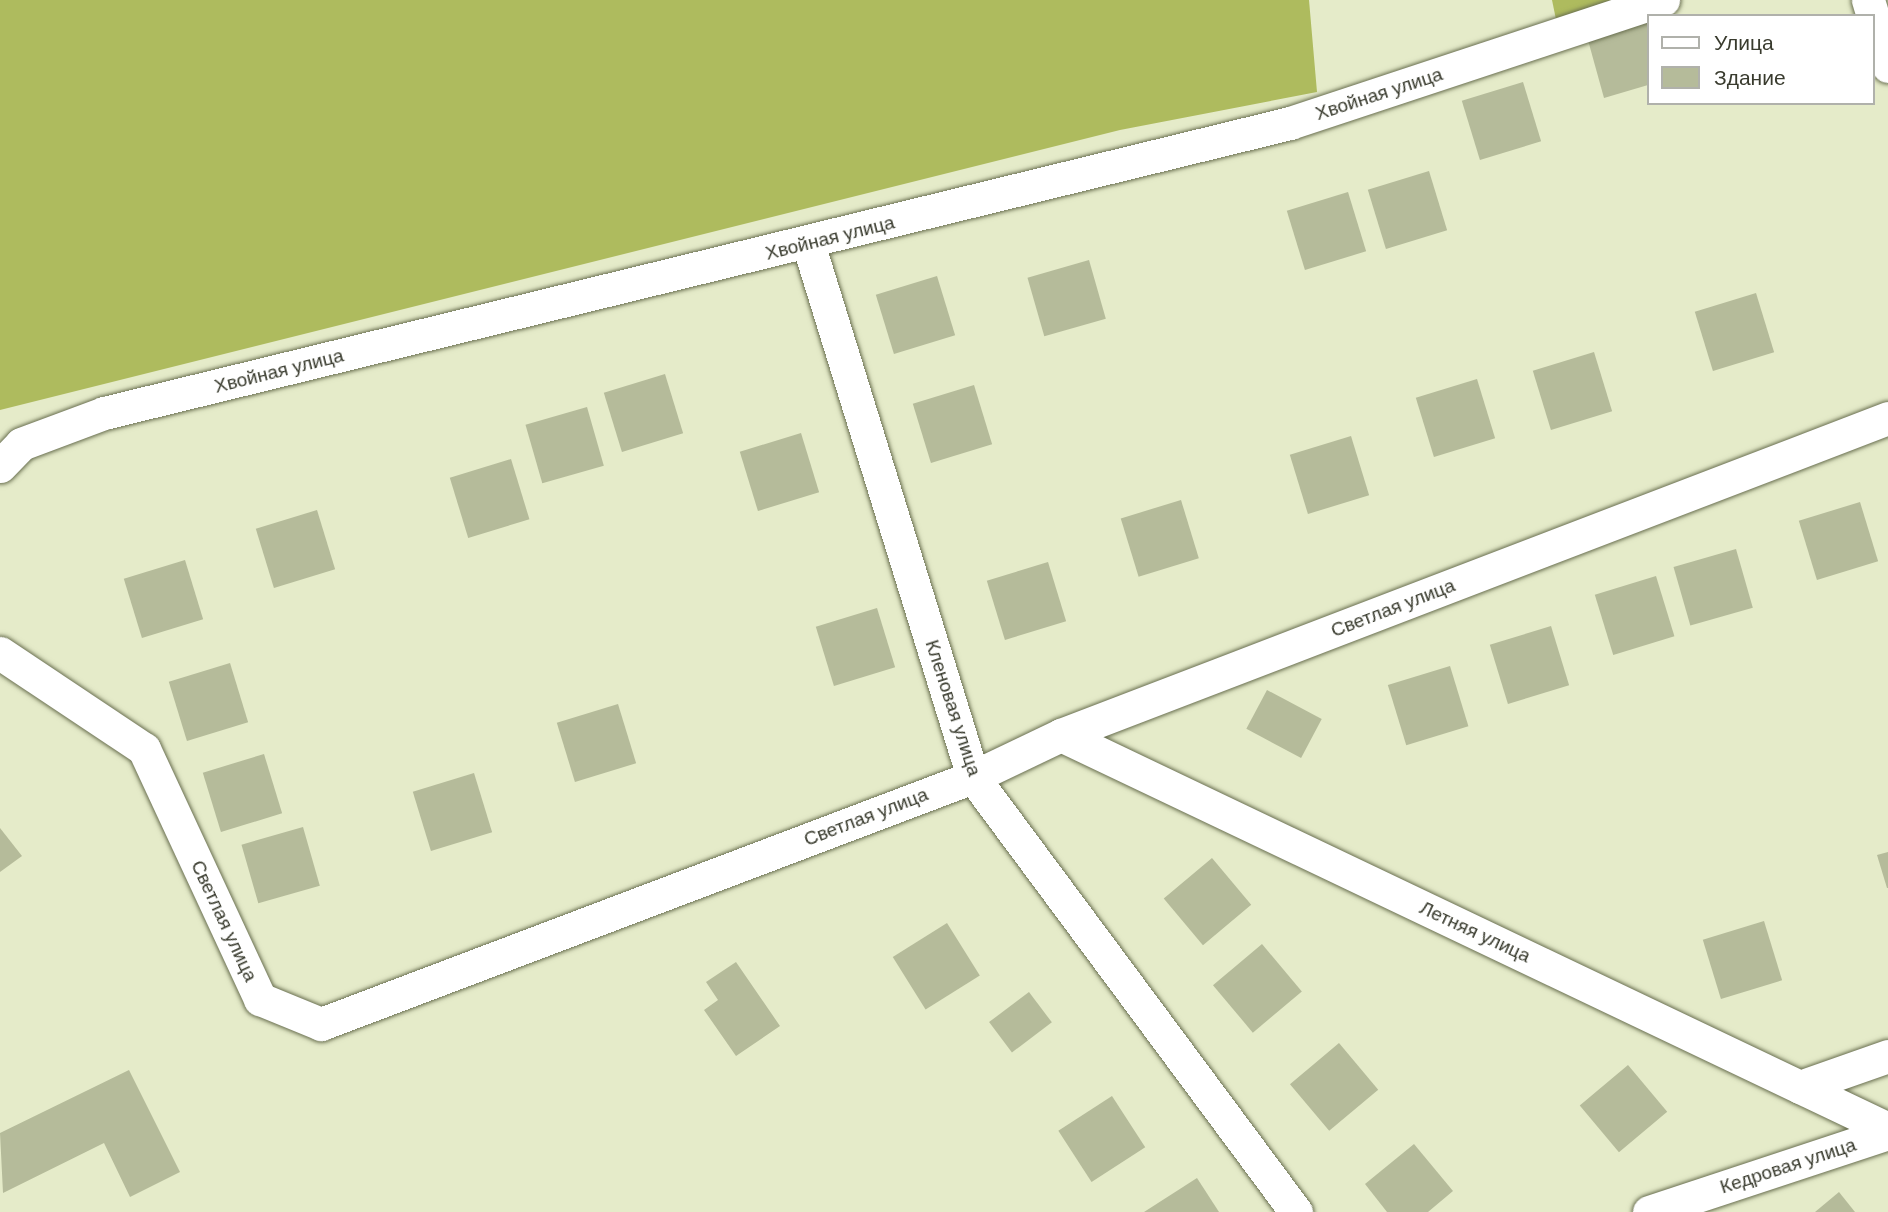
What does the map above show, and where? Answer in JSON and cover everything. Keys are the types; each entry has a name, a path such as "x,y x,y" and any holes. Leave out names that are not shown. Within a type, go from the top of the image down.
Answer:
{"street":[{"name":"Хвойная улица","path":"0,466 21,444 104,413 1290,123 1663,0"},
{"path":"1874,20 1888,66"},
{"name":"Кленовая улица","path":"808,243 973,777 1296,1212"},
{"name":"Светлая улица","path":"0,653 144,749 260,999 321,1024 973,777 1061,735 1888,418"},
{"name":"Летняя улица","path":"1061,735 1888,1131"},
{"path":"1800,1087 1888,1056"},
{"name":"Кедровая улица","path":"1649,1212 1888,1131"}],"green space":[{"path":"0,0 1309,0 1317,92 1120,130 0,410"},
{"path":"1552,0 1639,0 1558,29"}],"building":[{"path":"1646,16 1646,86 1604,98 1586,33"},
{"path":"1523,82 1541,141 1480,160 1462,101"},
{"path":"1429,171 1447,230 1386,249 1368,190"},
{"path":"1348,192 1366,251 1305,270 1287,211"},
{"path":"1089,260 1106,319 1044,336 1027,278"},
{"path":"937,276 955,335 894,354 876,295"},
{"path":"1756,293 1774,352 1713,371 1695,312"},
{"path":"1594,352 1612,411 1551,430 1533,371"},
{"path":"665,374 683,433 622,452 604,393"},
{"path":"1477,379 1495,438 1434,457 1416,398"},
{"path":"974,385 992,444 931,463 913,404"},
{"path":"587,407 604,466 542,483 525,425"},
{"path":"801,433 819,492 758,511 740,452"},
{"path":"1351,436 1369,495 1308,514 1290,455"},
{"path":"511,459 529,519 468,538 450,478"},
{"path":"1181,500 1199,558 1139,577 1121,518"},
{"path":"1860,502 1878,561 1817,580 1799,521"},
{"path":"317,510 335,569 274,588 256,529"},
{"path":"1736,549 1753,608 1690,626 1674,567"},
{"path":"185,560 203,619 142,638 124,579"},
{"path":"1048,562 1066,621 1005,640 987,581"},
{"path":"1656,576 1674,636 1613,655 1595,595"},
{"path":"877,608 895,667 834,686 816,627"},
{"path":"1551,626 1569,685 1508,704 1490,645"},
{"path":"230,663 248,722 187,741 169,682"},
{"path":"1450,666 1468,726 1406,745 1388,685"},
{"path":"1267,690 1322,719 1301,758 1246,729"},
{"path":"618,704 636,763 575,782 557,723"},
{"path":"264,754 282,813 221,832 203,773"},
{"path":"474,773 492,832 431,851 413,792"},
{"path":"303,827 320,886 258,903 241,845"},
{"path":"0,828 22,856 0,872"},
{"path":"1888,852 1888,888 1887,888 1877,855"},
{"path":"1212,858 1251,905 1203,945 1164,898"},
{"path":"1764,921 1782,980 1721,999 1703,940"},
{"path":"947,923 980,976 926,1009 893,957"},
{"path":"1262,944 1302,991 1253,1033 1213,985"},
{"path":"736,962 780,1026 736,1056 704,1010 718,1000 706,982"},
{"path":"1029,992 1052,1022 1012,1052 989,1022"},
{"path":"1339,1043 1378,1090 1329,1131 1290,1084"},
{"path":"1628,1065 1667,1112 1619,1152 1580,1105"},
{"path":"129,1070 180,1172 130,1197 104,1143 3,1193 0,1133"},
{"path":"1112,1096 1145,1147 1092,1182 1058,1131"},
{"path":"1414,1144 1453,1191 1428,1212 1387,1212 1365,1184"},
{"path":"1197,1178 1219,1212 1144,1212"},
{"path":"1839,1192 1855,1212 1815,1212"}]}
